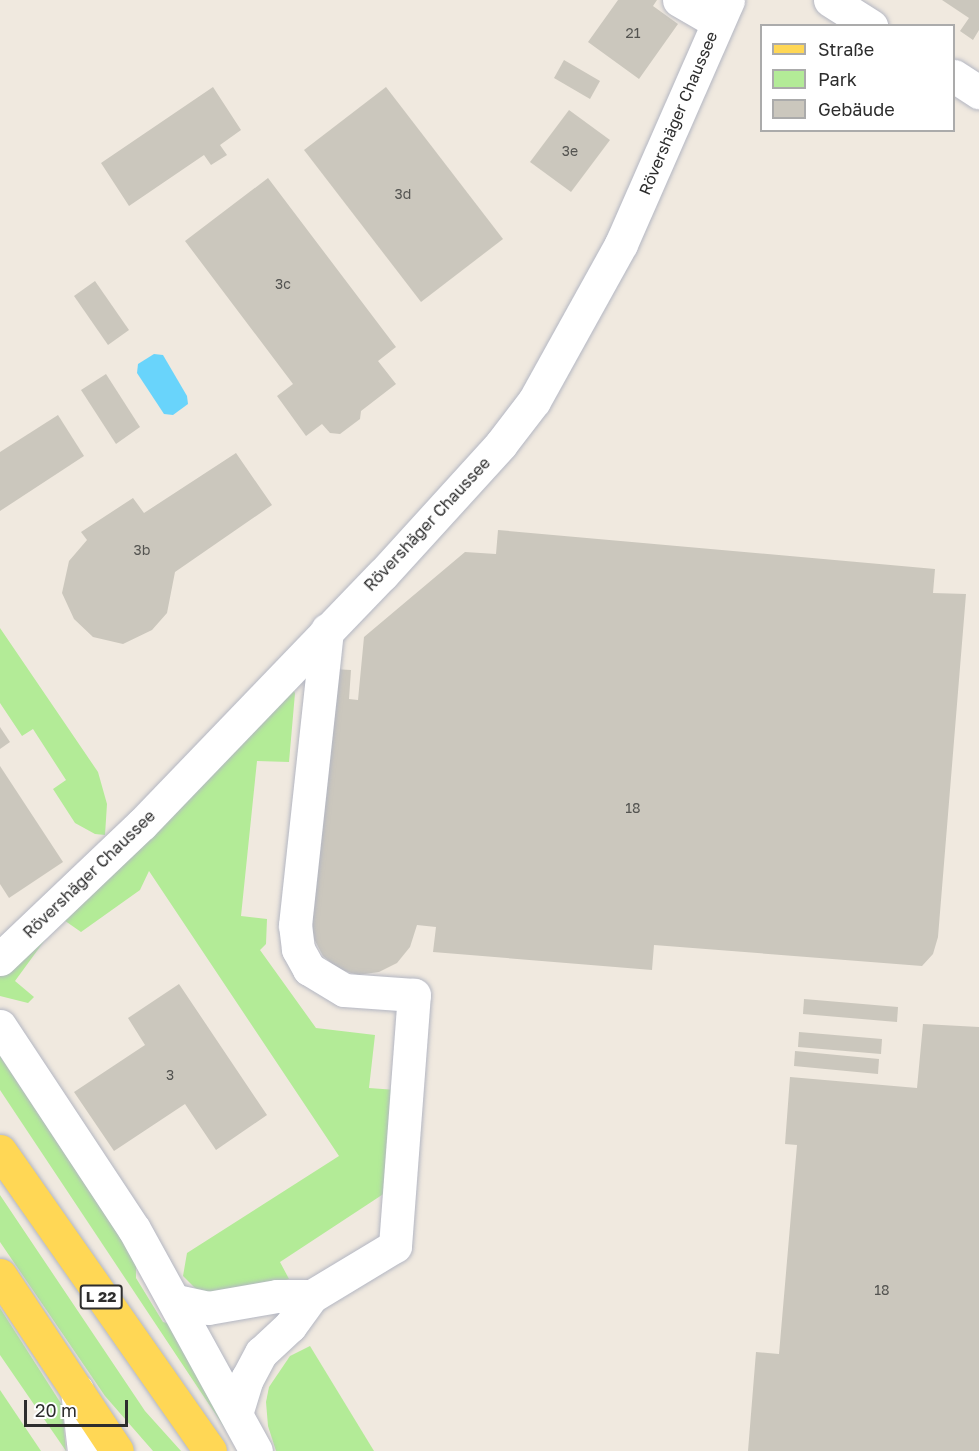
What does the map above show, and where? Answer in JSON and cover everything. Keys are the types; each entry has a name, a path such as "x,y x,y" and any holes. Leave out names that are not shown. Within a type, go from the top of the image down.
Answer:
{"main road":[{"name":"L 22","path":"0,1151 210,1451"},
{"path":"0,1275 117,1451"}],"street":[{"path":"679,0 723,11"},
{"path":"830,0 868,24"},
{"name":"Rövershäger Chaussee","path":"0,960 142,824 327,630 466,483 534,400 621,244 723,11"},
{"path":"955,77 979,92"},
{"path":"237,1411 247,1379 261,1353 290,1326 312,1296 395,1245 414,995 344,990 309,969 298,949 295,925 327,630"},
{"path":"0,1026 134,1229 237,1411 256,1451"},
{"path":"176,1301 208,1308 277,1296 312,1296"},
{"path":"77,1390 84,1451"}],"green space":[{"path":"0,628 98,772 107,804 105,835 95,834 75,823 53,789 66,780 33,729 22,736 0,703"},
{"path":"290,685 295,693 289,762 257,761 241,916 267,919 266,944 260,950 316,1028 375,1035 369,1088 396,1090 388,1191 280,1262 289,1279 233,1295 200,1293 183,1276 187,1253 339,1156 149,871 140,890 81,932 61,918 15,981 34,997 28,1003 0,996 0,970 72,897 86,901"},
{"path":"0,1056 136,1261 136,1278 163,1322 177,1326 236,1445 0,1090"},
{"path":"0,1195 145,1411 181,1451 153,1451 105,1396 0,1242"},
{"path":"0,1308 62,1405 66,1451 0,1355"},
{"path":"310,1346 374,1451 276,1451 268,1426 266,1402 269,1387 290,1356"},
{"path":"0,1390 41,1451 0,1451"}],"water":[{"path":"154,354 163,355 187,396 188,404 173,415 164,414 137,373 138,364"}],"building":[{"path":"618,0 657,0 653,6 678,24 639,79 588,42"},
{"path":"942,0 979,0 979,30 973,40 960,31 969,18"},
{"path":"564,60 600,81 590,99 554,78"},
{"path":"213,87 241,130 220,145 227,155 211,165 204,155 129,206 101,163"},
{"path":"386,87 503,239 421,302 304,150"},
{"path":"569,110 610,140 571,192 530,162"},
{"path":"268,178 396,347 378,361 396,384 361,411 360,419 340,434 330,433 322,424 306,436 277,396 293,384 185,241"},
{"path":"95,281 129,330 108,345 74,296"},
{"path":"106,374 140,427 116,444 81,390"},
{"path":"58,415 84,456 0,511 0,452"},
{"path":"236,453 272,505 175,572 167,613 152,630 123,644 93,637 74,619 62,593 69,561 87,540 81,532 133,498 144,513"},
{"path":"498,530 935,569 933,593 966,594 938,937 933,954 922,966 654,945 652,970 433,952 436,927 417,925 410,947 397,963 379,972 358,975 338,969 323,956 313,937 313,915 309,915 333,669 351,670 349,699 358,700 364,637 465,552 496,554"},
{"path":"0,727 10,742 0,749"},
{"path":"0,766 63,862 9,898 0,884"},
{"path":"179,984 267,1115 216,1150 185,1104 114,1151 74,1092 145,1045 128,1018"},
{"path":"804,999 898,1007 897,1022 803,1014"},
{"path":"923,1024 979,1027 979,1451 748,1451 756,1352 779,1354 797,1145 785,1144 790,1077 917,1088"},
{"path":"799,1032 882,1039 881,1054 798,1047"},
{"path":"795,1051 879,1059 878,1074 794,1066"}]}
